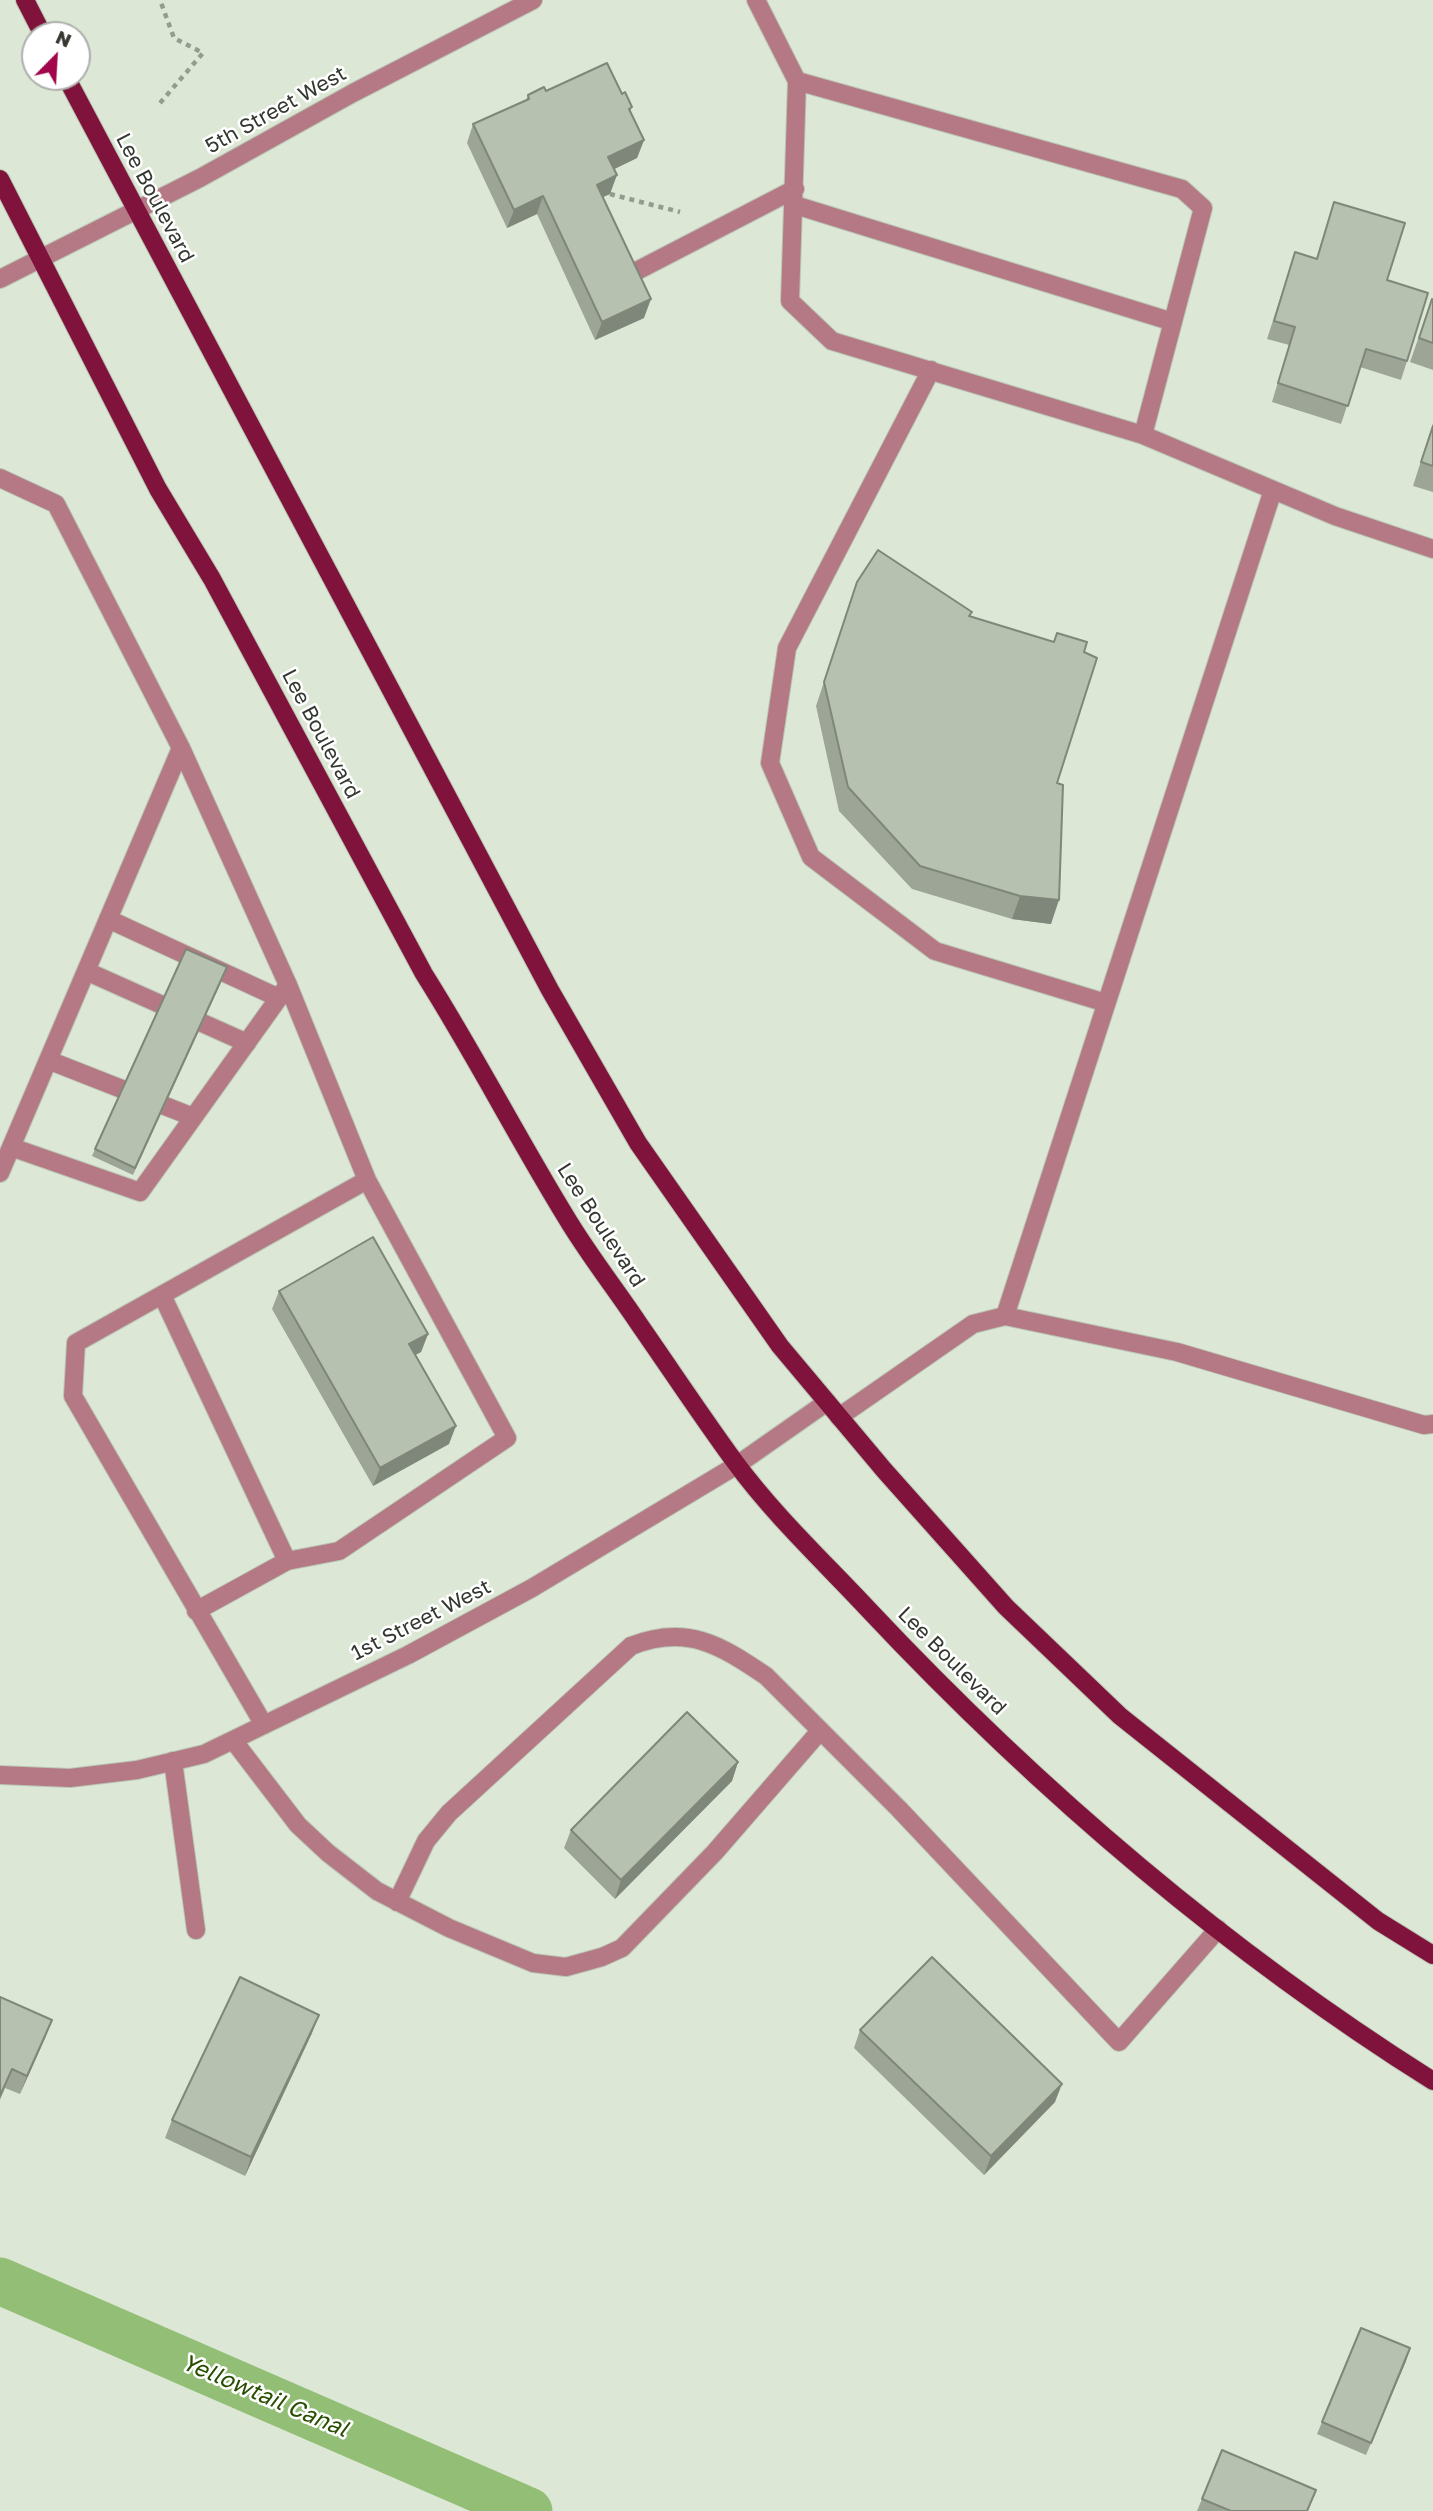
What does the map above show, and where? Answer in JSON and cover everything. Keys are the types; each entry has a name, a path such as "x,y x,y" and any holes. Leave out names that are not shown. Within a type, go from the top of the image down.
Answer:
{"main road":[{"path":"25,0 36,21"},
{"name":"Lee Boulevard","path":"73,91 550,990 638,1143 780,1346 1006,1606 1120,1716 1378,1921 1433,1955"},
{"name":"Lee Boulevard","path":"0,179 158,489 212,579 424,974 462,1034 569,1223 737,1465 796,1533 911,1654 1072,1808 1169,1892 1284,1980 1433,2081"}],"street":[{"name":"5th Street West","path":"0,279 200,178 353,93 533,0"},
{"path":"756,0 797,81 790,302 832,341 1143,435 1335,516 1433,549"},
{"path":"797,81 1182,189 1203,208 1143,435"},
{"path":"625,277 726,225 795,197 1172,322"},
{"path":"931,370 787,648 770,763 811,857 935,951 1106,1003"},
{"path":"0,478 56,504 181,748 366,1180 507,1438 340,1551 287,1561 197,1611"},
{"path":"1005,1316 1273,490"},
{"path":"0,1173 181,748"},
{"path":"108,919 284,992"},
{"path":"86,971 247,1043"},
{"path":"11,1147 139,1192 284,992"},
{"path":"48,1060 193,1117"},
{"path":"264,1725 73,1396 76,1343 366,1180"},
{"path":"162,1294 287,1561"},
{"path":"839,1417 973,1324 1005,1316 1177,1352 1424,1425 1433,1424"},
{"name":"1st Street West","path":"0,1775 70,1778 137,1770 204,1754 408,1654 532,1588 737,1465 827,1402"},
{"path":"397,1902 426,1841 449,1813 631,1646 654,1637 683,1636 713,1646 766,1676 908,1819 1119,2042 1218,1929"},
{"path":"233,1740 298,1825 377,1891 449,1928 534,1963 566,1968 622,1948 715,1852 820,1731"},
{"path":"173,1761 196,1930"}],"path":[{"path":"160,0 174,38 203,53 160,103"},
{"path":"610,194 726,225"}],"building":[{"path":"607,63 622,94 625,92 632,107 629,109 644,140 608,157 617,175 597,185 651,299 602,322 543,196 514,210 473,124 529,99 528,95 544,87 546,91"},
{"path":"1334,202 1405,223 1387,280 1428,293 1407,361 1366,349 1348,406 1278,383 1295,327 1274,321 1295,252 1317,259"},
{"path":"1433,300 1433,343 1419,338"},
{"path":"1433,426 1433,466 1421,462"},
{"path":"878,550 972,612 969,616 1054,642 1057,633 1087,642 1084,652 1097,658 1057,783 1063,785 1059,900 1020,896 920,866 848,787 824,682 857,582"},
{"path":"186,949 227,967 135,1168 95,1149"},
{"path":"373,1237 428,1334 409,1344 456,1426 380,1468 279,1291"},
{"path":"687,1712 738,1762 621,1880 571,1830"},
{"path":"932,1957 1062,2084 991,2156 860,2030"},
{"path":"240,1977 319,2015 251,2157 172,2120"},
{"path":"0,1997 52,2020 27,2076 12,2069 0,2096"},
{"path":"1361,2328 1410,2348 1371,2443 1322,2422"},
{"path":"1222,2450 1316,2490 1307,2511 1231,2511 1202,2499"}],"waterway":[{"name":"Yellowtail Canal","path":"0,2281 529,2511"}]}
